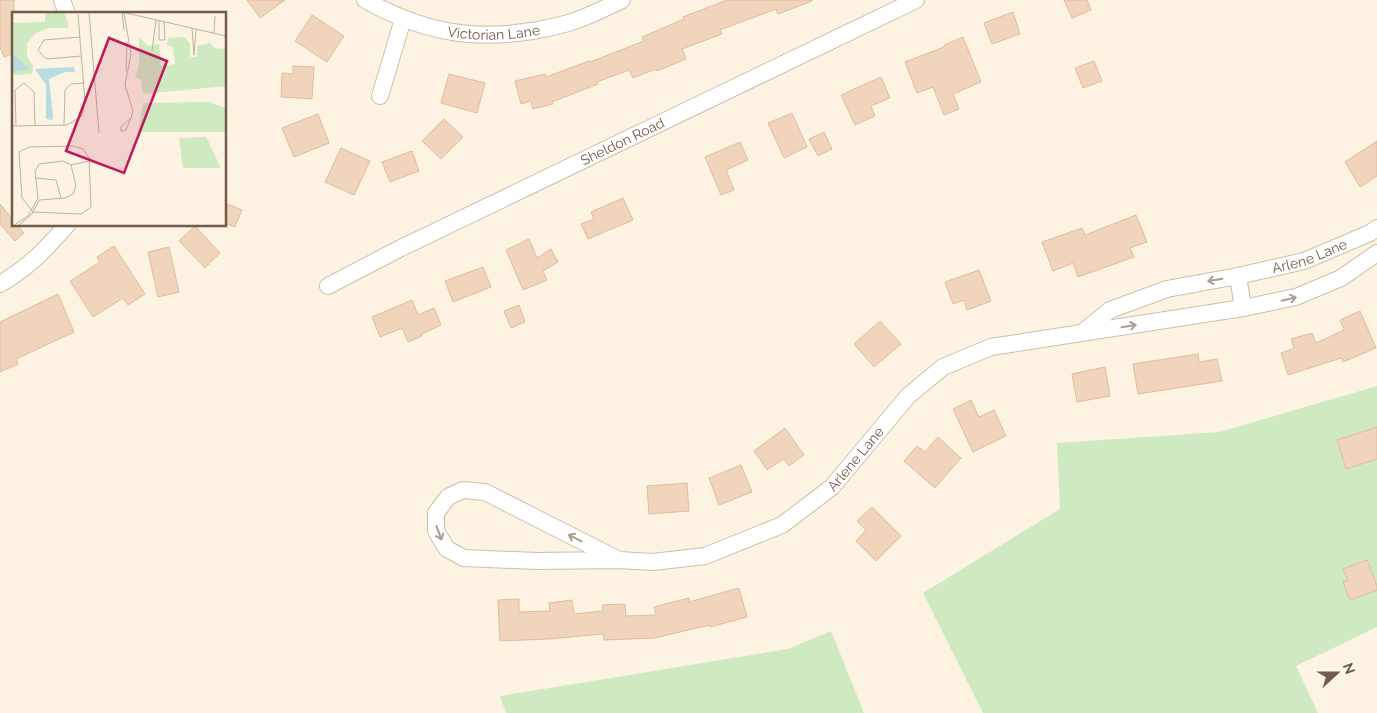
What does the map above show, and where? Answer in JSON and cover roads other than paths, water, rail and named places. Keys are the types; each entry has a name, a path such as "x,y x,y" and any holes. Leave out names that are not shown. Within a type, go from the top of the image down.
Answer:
{"street":[{"path":"62,0 66,12"},
{"name":"Victorian Lane","path":"365,0 403,19 441,30 487,35 512,34 556,27 584,18 622,0"},
{"name":"Sheldon Road","path":"328,286 401,248 916,0"},
{"path":"380,96 403,19"},
{"path":"0,284 19,273 43,253 66,226"},
{"name":"Arlene Lane","path":"1081,334 1110,310 1166,289 1238,276 1304,261 1370,233 1377,228"},
{"name":"Arlene Lane","path":"619,560 485,492 463,490 448,497 436,513 436,531 447,549 464,558 653,562 705,556 782,525 832,487 908,396 943,367 991,347 1243,308 1296,297 1341,278 1377,253"},
{"path":"1238,276 1243,308"}]}
